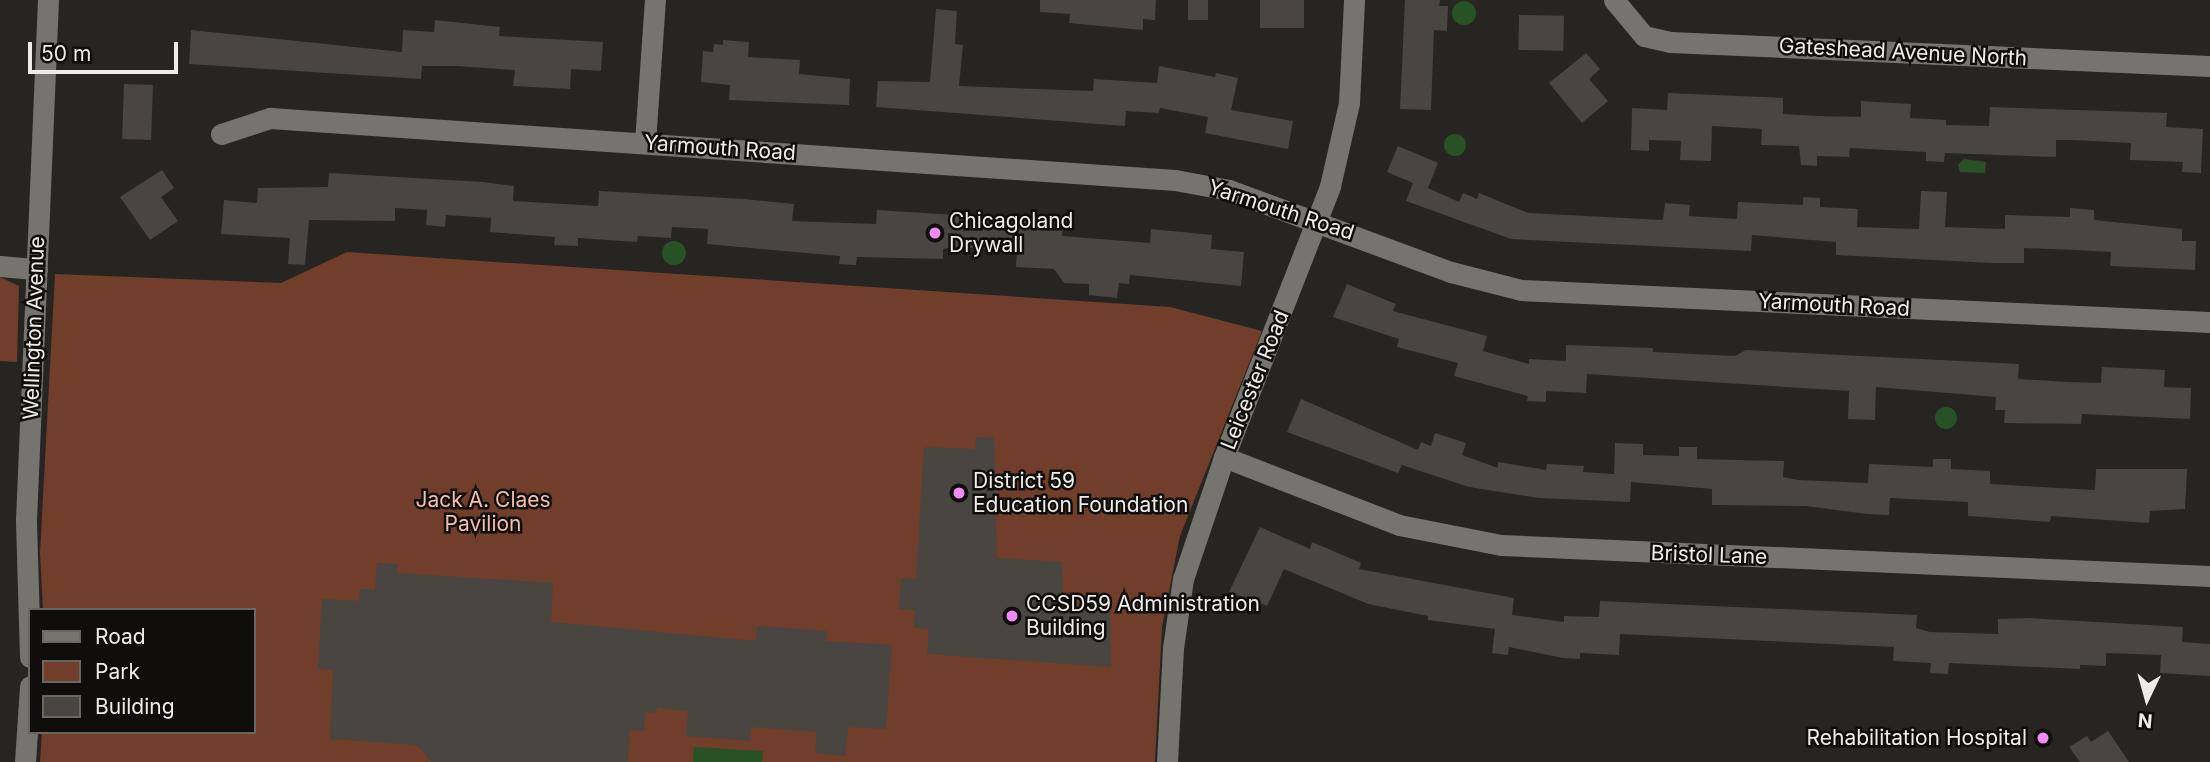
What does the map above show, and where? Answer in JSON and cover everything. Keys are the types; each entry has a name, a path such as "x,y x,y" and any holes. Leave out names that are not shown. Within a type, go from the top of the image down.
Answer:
{"street":[{"name":"Wellington Avenue","path":"29,608 26,520 48,0"},
{"path":"645,142 655,0"},
{"name":"Leicester Road","path":"1167,762 1176,614 1193,540 1318,220 1349,103 1354,0"},
{"name":"Gateshead Avenue North","path":"1614,0 1644,36 1670,42 2210,66"},
{"name":"Yarmouth Road","path":"221,134 270,118 1193,182 1318,220 1451,272 1521,290 2210,322"},
{"path":"0,266 37,269"},
{"name":"Bristol Lane","path":"1224,457 1399,525 1501,545 2210,576"},
{"path":"25,762 28,716"}],"green space":[{"name":"Jack A. Claes Pavilion","path":"347,252 1170,307 1262,331 1180,536 1162,627 1155,762 40,762 42,734 256,734 256,608 43,608 40,553 55,274 281,283"},
{"path":"0,277 19,286 17,362 0,361"}],"shaded area":[{"path":"1464,1 1472,5 1476,13 1472,21 1464,25 1456,21 1452,13 1456,5"},
{"path":"1455,134 1463,137 1466,145 1463,153 1455,156 1447,153 1444,145 1447,137"},
{"path":"1964,159 1986,162 1985,173 1960,172 1958,165"},
{"path":"674,241 685,248 686,253 679,264 674,265 663,258 662,253 669,242"},
{"path":"1946,407 1954,410 1957,418 1954,426 1946,429 1938,426 1935,418 1938,410"},
{"path":"694,747 763,751 762,762 693,762"}],"building":[{"path":"1040,0 1156,0 1155,20 1143,19 1143,30 1069,23 1070,14 1040,12"},
{"path":"1188,0 1208,0 1208,20 1188,20"},
{"path":"1260,0 1304,0 1304,28 1260,28"},
{"path":"1405,0 1440,0 1439,6 1448,6 1447,31 1434,30 1431,110 1400,109"},
{"path":"936,9 957,11 955,44 963,45 959,86 1093,91 1094,79 1157,83 1159,66 1215,77 1216,73 1238,78 1231,110 1293,121 1288,149 1205,133 1208,117 1160,108 1159,113 1126,111 1125,126 876,107 878,81 930,82"},
{"path":"1519,15 1564,16 1563,51 1518,50"},
{"path":"435,20 500,27 499,36 603,42 601,71 571,69 570,89 513,86 515,70 457,66 422,66 421,79 189,64 191,30 402,52 403,30 434,32"},
{"path":"723,40 749,42 748,57 800,60 799,74 850,79 849,105 729,100 730,85 701,82 703,51 713,52 714,44 723,45"},
{"path":"1586,53 1600,69 1589,79 1608,101 1582,123 1549,83"},
{"path":"124,84 153,85 151,140 122,139"},
{"path":"1668,93 1783,98 1783,114 1818,116 1861,117 1861,101 1911,104 1910,118 1946,120 1946,125 1989,126 1990,107 2167,113 2166,127 2203,129 2201,173 2182,172 2183,162 2130,160 2131,143 2073,140 2056,140 2056,157 1945,153 1944,162 1926,161 1926,152 1850,148 1849,157 1817,156 1817,166 1801,165 1799,146 1761,145 1762,129 1712,126 1711,161 1680,160 1681,141 1649,140 1649,151 1631,150 1632,108 1667,110"},
{"path":"1398,146 1438,163 1428,188 1459,202 1463,193 1477,199 1479,193 1528,213 1663,220 1665,203 1690,205 1689,216 1737,219 1738,202 1803,205 1803,197 1820,198 1820,207 1858,209 1857,227 1919,229 1921,191 1947,192 1945,227 2005,229 2005,215 2070,217 2070,208 2094,210 2094,220 2182,229 2182,241 2196,241 2195,270 2110,266 2111,252 2076,250 2024,248 2024,263 1836,255 1836,242 1752,235 1751,251 1511,239 1406,201 1413,183 1387,172"},
{"path":"162,170 174,188 161,197 178,221 150,240 120,197"},
{"path":"329,173 514,186 513,201 598,206 599,191 794,204 792,221 876,224 877,210 1063,222 1062,236 1150,243 1151,229 1212,235 1211,249 1244,252 1241,286 1130,275 1129,284 1119,283 1117,298 1089,295 1089,284 1064,283 1054,269 1016,267 1017,251 959,247 943,249 943,259 857,257 856,265 839,264 840,256 707,244 708,229 672,227 671,238 638,236 637,242 578,238 578,246 554,245 555,237 490,232 491,218 446,215 445,227 426,225 427,210 395,208 395,221 309,220 305,265 288,264 290,238 221,234 224,200 257,203 258,188 328,187"},
{"path":"1347,284 1396,304 1393,311 1487,336 1483,351 1529,364 1529,359 1566,361 1566,345 1653,348 1653,352 1735,356 1746,350 2019,364 2018,379 2067,382 2101,383 2102,367 2165,370 2164,387 2191,388 2190,419 2082,414 2081,424 2004,423 2005,410 1995,410 1996,397 1876,387 1875,420 1848,419 1849,391 1587,374 1586,393 1546,391 1546,402 1527,401 1528,396 1454,376 1458,363 1397,347 1399,339 1333,317"},
{"path":"1301,399 1418,450 1421,442 1431,446 1435,433 1466,443 1462,455 1498,468 1498,462 1546,470 1547,464 1584,466 1583,472 1614,474 1615,443 1643,444 1643,455 1679,456 1679,447 1697,447 1697,459 1784,461 1783,477 1798,480 1868,483 1869,464 1933,467 1933,459 1951,459 1951,469 1990,471 1990,484 2095,490 2096,469 2187,469 2185,509 2150,511 2149,523 2051,516 2050,522 1968,516 1968,502 1890,498 1889,515 1867,514 1806,506 1712,505 1712,489 1631,482 1630,502 1539,498 1469,487 1402,465 1398,473 1287,432"},
{"name":"CCSD59 Administration Building","path":"976,437 994,438 997,558 1062,562 1063,602 1110,605 1111,667 927,654 929,629 914,628 915,610 899,609 901,578 916,579 924,447 975,449"},
{"path":"1260,527 1310,549 1312,542 1361,563 1359,569 1514,598 1512,615 1564,622 1564,616 1599,617 1600,601 1917,615 1916,628 1930,632 1998,634 1998,619 2028,618 2183,627 2182,642 2210,644 2210,676 2160,673 2161,655 2106,653 2106,666 2080,665 2080,669 1949,663 1948,674 1930,673 1931,663 1893,661 1894,647 1620,634 1619,655 1580,653 1580,659 1563,658 1509,647 1508,655 1492,653 1495,629 1428,620 1428,616 1368,604 1284,569 1267,606 1229,592"},
{"name":"Jack A. Claes Pavilion","path":"377,563 398,564 397,573 553,583 551,622 756,641 757,626 827,631 826,641 892,645 886,729 848,727 845,756 815,753 817,732 751,727 750,741 686,736 688,711 657,708 657,713 645,712 644,731 630,730 628,762 431,762 417,745 330,739 333,670 318,669 322,599 359,601 360,589 375,590"},
{"path":"2108,731 2129,762 2080,762 2069,747 2087,736 2091,742"}],"place":[{"name":"Chicagoland Drywall","path":"935,233"},
{"name":"District 59 Education Foundation","path":"959,493"},
{"name":"CCSD59 Administration Building","path":"1012,616"},
{"name":"Rehabilitation Hospital","path":"2043,738"}]}
